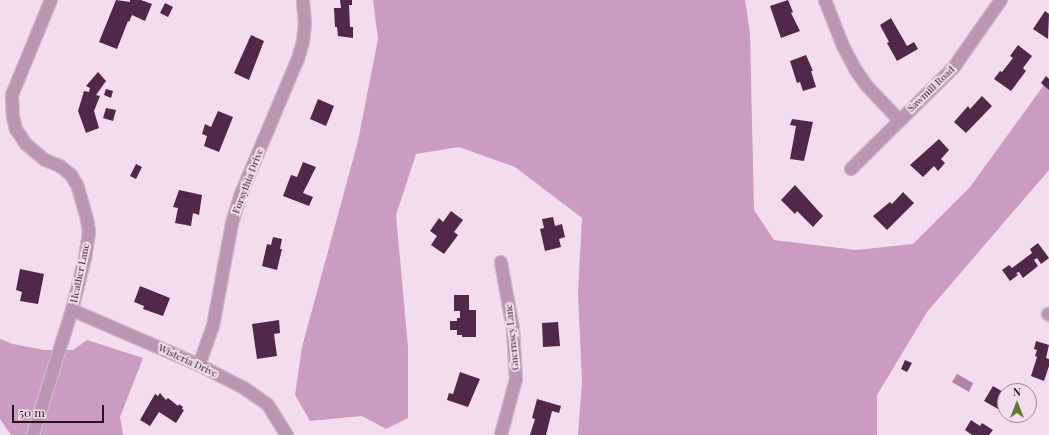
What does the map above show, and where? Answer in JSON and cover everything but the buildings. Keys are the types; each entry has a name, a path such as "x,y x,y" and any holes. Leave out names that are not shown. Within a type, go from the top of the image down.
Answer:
{"street":[{"name":"Heather Lane","path":"33,435 72,310 85,258 88,232 87,219 78,185 71,175 60,166 45,160 26,144 16,129 12,110 12,95 51,0"},
{"name":"Forsythia Drive","path":"199,366 213,326 232,223 240,196 298,59 303,42 305,24 304,0"},
{"path":"825,0 843,46 855,69 867,86 899,120"},
{"name":"Sawmill Road","path":"851,169 954,67 1001,0"},
{"name":"Guernsey Lane","path":"501,262 513,329 516,379 501,435"},
{"name":"Wisteria Drive","path":"72,310 199,366 258,397 272,410 287,435"}],"shaded area":[{"path":"373,0 745,0 750,33 754,210 774,240 856,250 913,244 970,187 1049,78 1049,170 927,312 877,395 877,435 578,435 582,382 578,292 582,218 515,167 459,147 416,154 396,215 408,347 408,418 386,429 362,416 310,421 295,395 302,347 358,141 378,39"},
{"path":"0,339 13,344 44,350 73,350 87,340 143,358 120,417 123,435 11,435 0,419"},
{"path":"957,374 973,383 969,392 952,382"}]}
